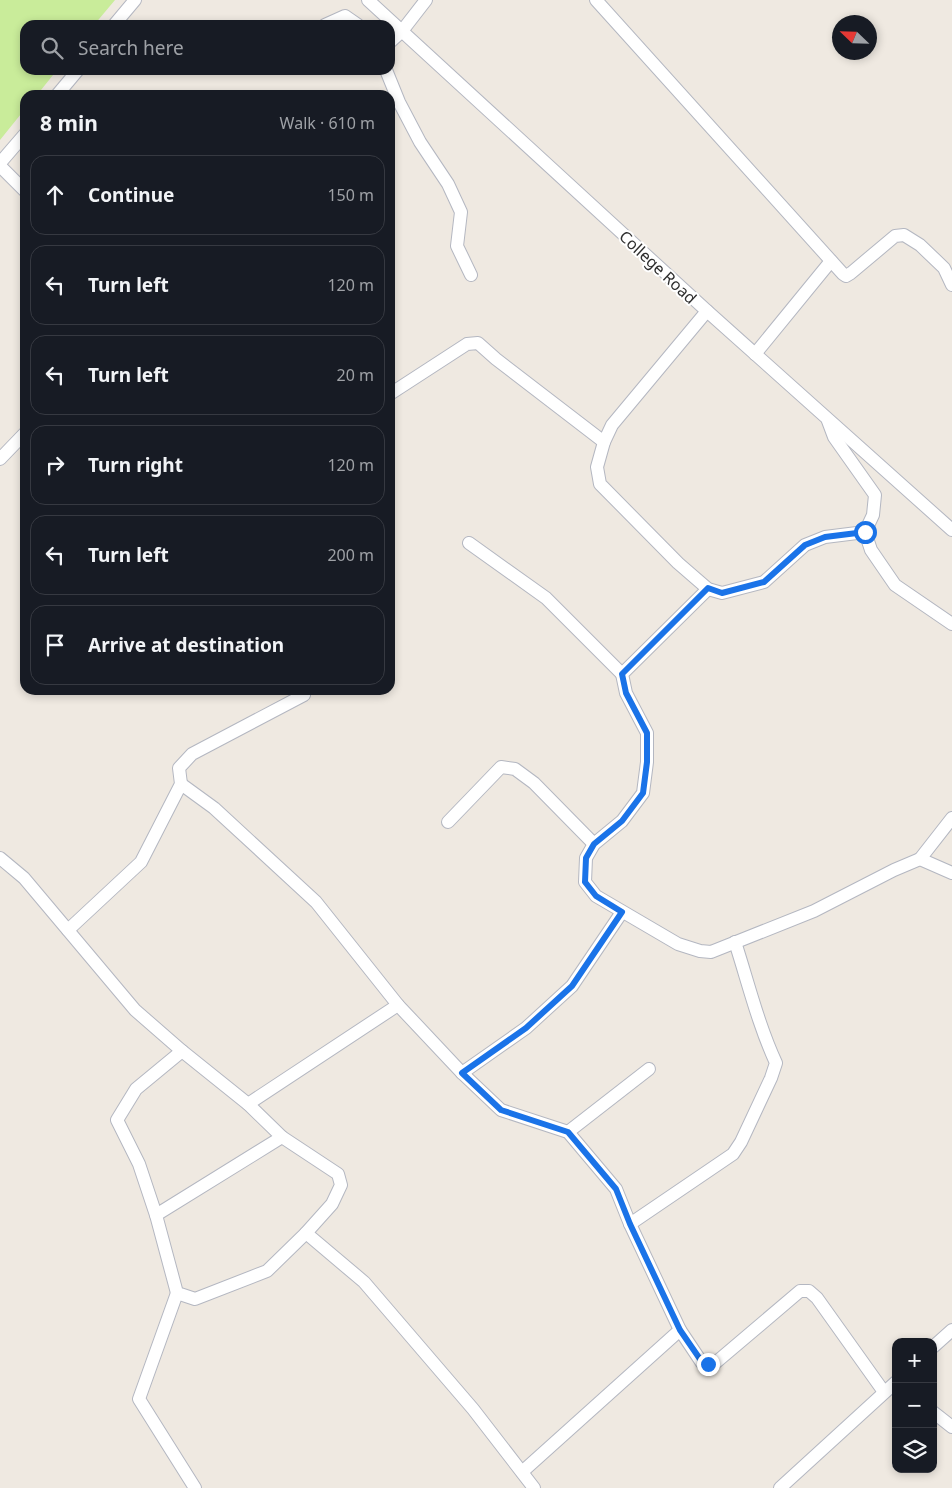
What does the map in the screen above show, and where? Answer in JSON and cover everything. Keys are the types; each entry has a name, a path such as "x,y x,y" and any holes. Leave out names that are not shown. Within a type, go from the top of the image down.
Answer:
{"street":[{"path":"118,20 135,0"},
{"name":"College Road","path":"368,0 391,20"},
{"path":"395,37 426,0"},
{"path":"596,0 843,274 846,276 895,236 904,235 920,245 944,268 952,285"},
{"path":"336,20 345,16 351,20"},
{"name":"College Road","path":"395,24 707,311 952,530"},
{"path":"61,90 74,75"},
{"path":"388,75 394,90"},
{"path":"395,92 420,142 448,184 461,212 457,246 471,275"},
{"path":"20,140 0,164 20,185"},
{"path":"755,354 831,261"},
{"path":"707,311 612,425 604,442 597,467 600,484 678,563 708,588 722,593 764,582 805,545 825,537 865,532"},
{"path":"395,391 467,344 478,343 604,442"},
{"path":"828,419 834,437 875,495 873,515 865,532 871,550 895,585 952,624"},
{"path":"0,459 20,438"},
{"path":"469,543 546,598 622,674 626,693 647,733 647,762 643,793 622,821 594,844 586,858 585,882 596,896 678,944 700,951 711,952 814,911 894,870 920,859 952,818"},
{"path":"622,674 708,588"},
{"path":"68,930 140,862 181,784 179,768 192,754 304,695"},
{"path":"448,822 501,767 515,769 534,783 594,844"},
{"path":"181,784 214,808 316,902 398,1005 462,1073 501,1110 568,1132 616,1189 630,1224 680,1330 702,1362 714,1364 800,1291 809,1291 817,1298 884,1392"},
{"path":"0,859 24,878 135,1010 248,1104 282,1137 338,1174 341,1186 332,1204 306,1233 267,1271 195,1298 177,1293"},
{"path":"920,859 952,873"},
{"path":"462,1073 526,1028 572,986 622,912"},
{"path":"630,1224 732,1154 741,1142 771,1078 776,1063 757,1014 735,942"},
{"path":"248,1104 398,1005"},
{"path":"182,1051 136,1089 117,1120 138,1164 156,1215 177,1293 139,1399 195,1488"},
{"path":"568,1132 649,1069"},
{"path":"156,1215 282,1137"},
{"path":"306,1233 364,1282 473,1409 534,1488"},
{"path":"522,1472 680,1330"},
{"path":"937,1343 952,1330"},
{"path":"780,1488 895,1383"},
{"path":"937,1415 952,1428"}],"green space":[{"path":"0,0 115,0 98,20 20,20 20,75 53,75 41,90 20,90 20,115 0,140"}],"route":[{"path":"708,1364 702,1362 680,1330 630,1224 616,1189 568,1132 501,1110 462,1073 526,1028 572,986 622,912 596,896 585,882 586,858 594,844 622,821 643,793 647,762 647,733 626,693 622,674 708,588 722,593 764,582 805,545 825,537 865,532"}]}
